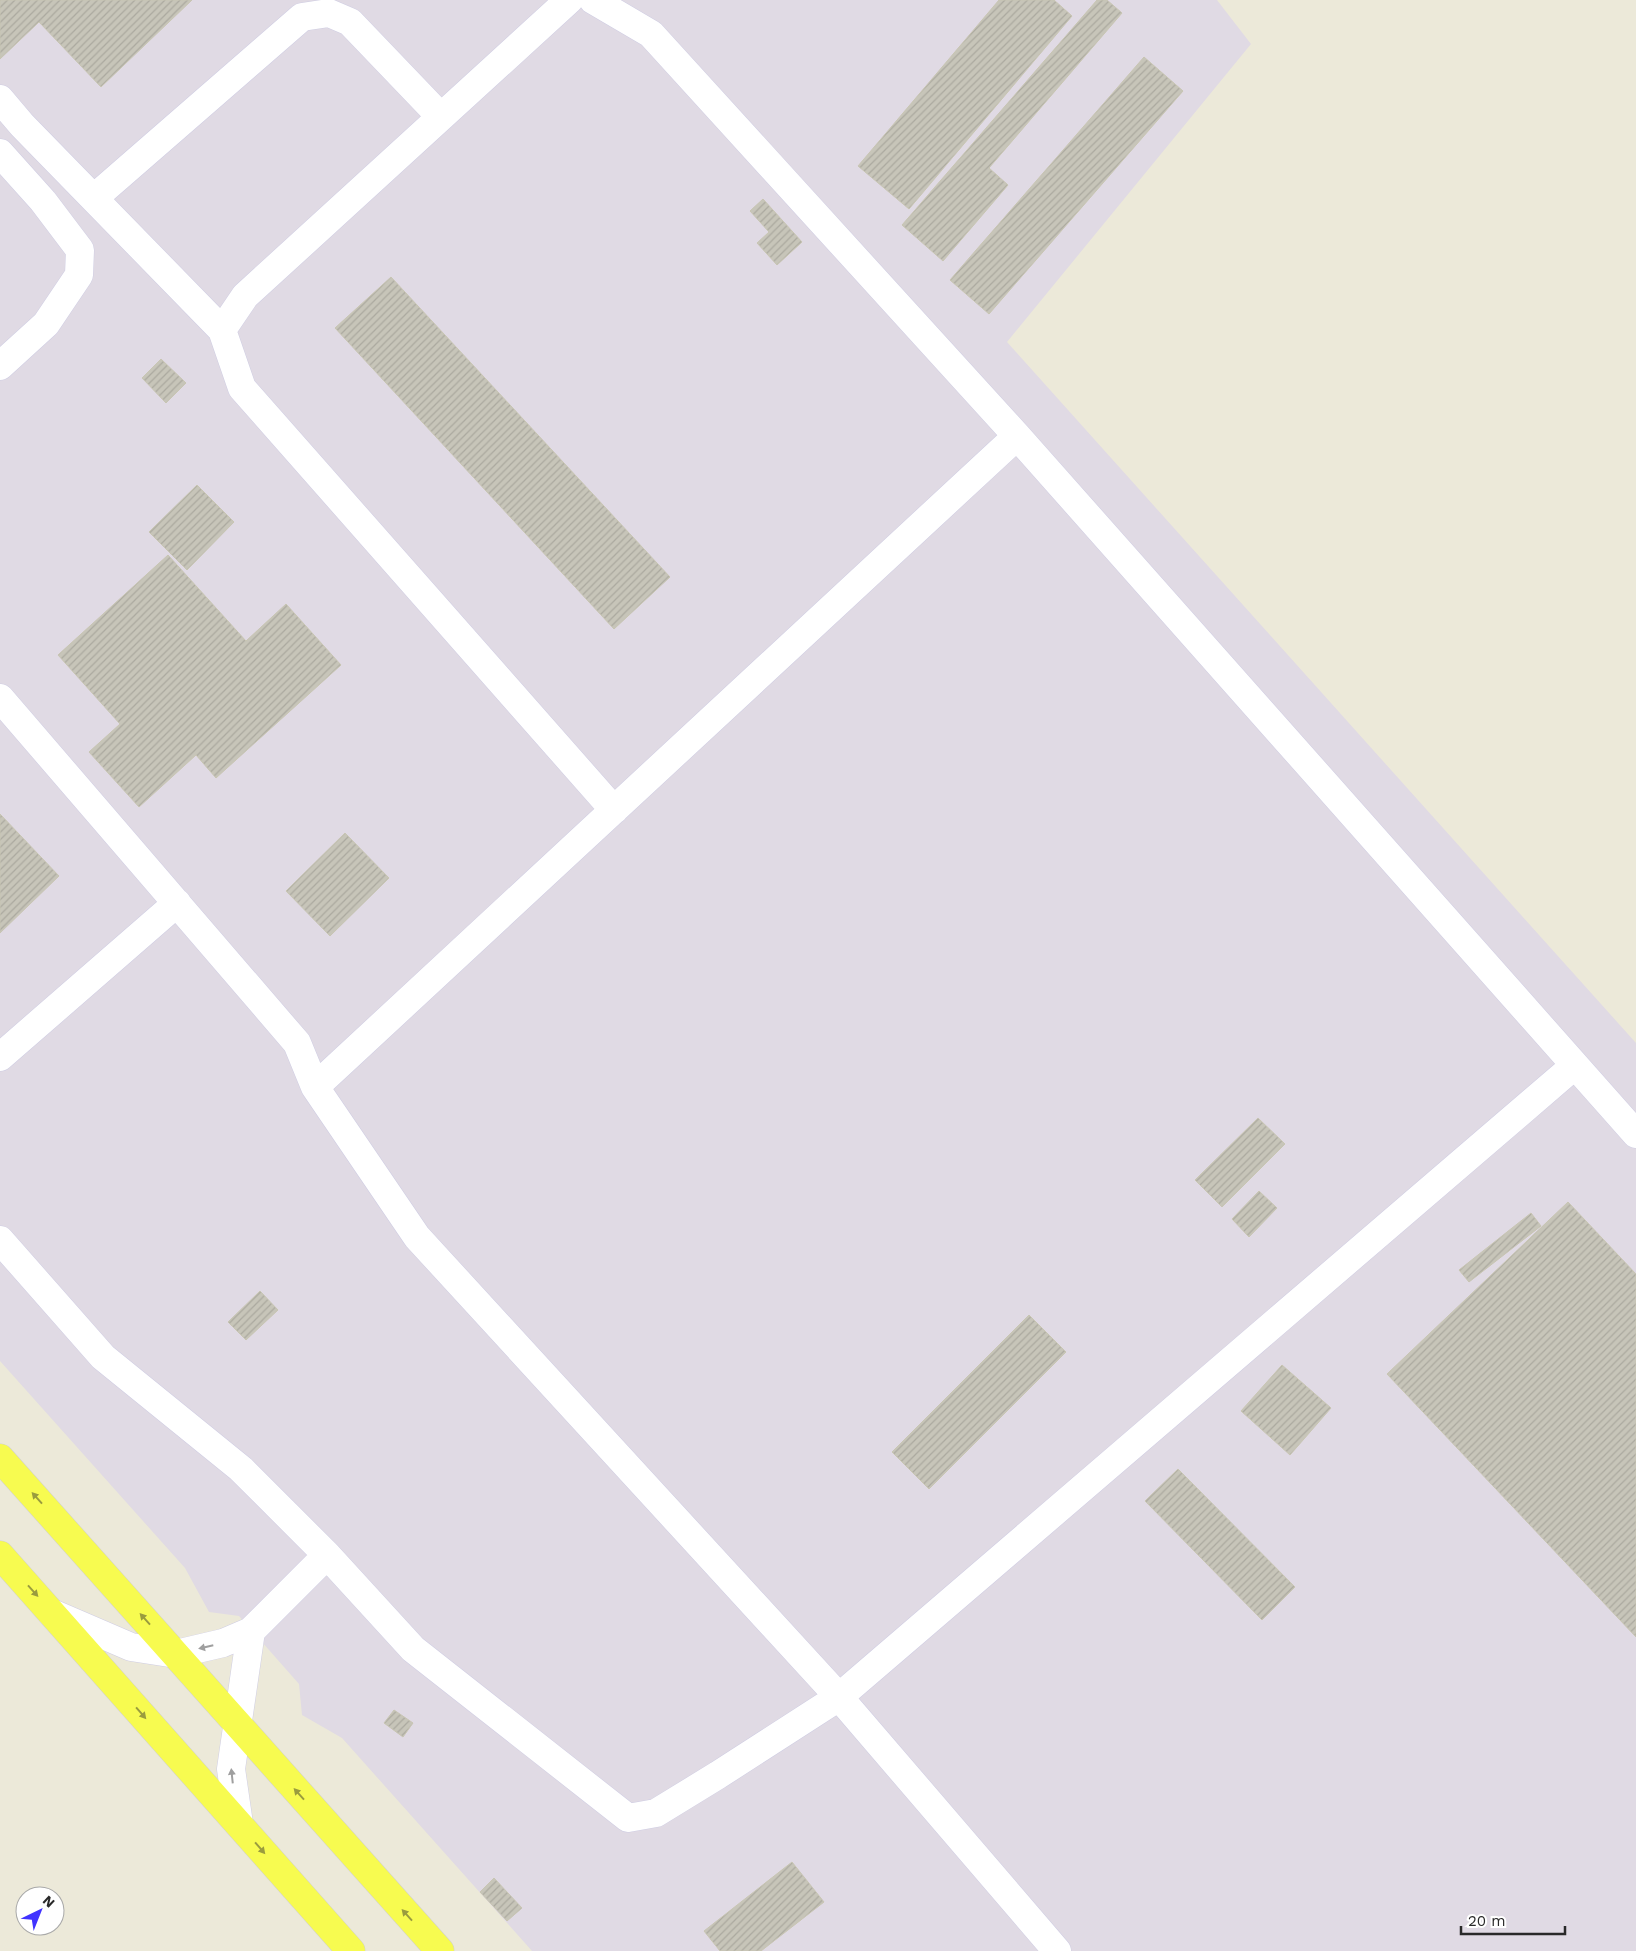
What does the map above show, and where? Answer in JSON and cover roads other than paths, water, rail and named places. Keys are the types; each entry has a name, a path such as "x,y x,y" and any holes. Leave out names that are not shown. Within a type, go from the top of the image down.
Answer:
{"main road":[{"path":"0,1458 176,1654 237,1726 440,1951"},
{"path":"0,1555 351,1951"}],"lane":[{"path":"222,330 245,296 570,0"},
{"path":"593,0 651,34 1016,436 1636,1134"},
{"path":"94,198 302,17 329,13 350,22 441,117"},
{"path":"0,99 22,125 222,330 242,388 614,810"},
{"path":"0,153 43,201 80,250 79,276 46,324 0,366"},
{"path":"315,1087 1016,436"},
{"path":"0,698 298,1043 315,1087 417,1237 839,1697 1057,1951"},
{"path":"0,1058 177,903"},
{"path":"0,1240 103,1357 242,1469 327,1555 413,1649 628,1818 656,1813 839,1697 1574,1066"},
{"path":"52,1613 131,1647 176,1654 222,1643 252,1631 327,1555"},
{"path":"239,1824 231,1769 252,1631"}]}
